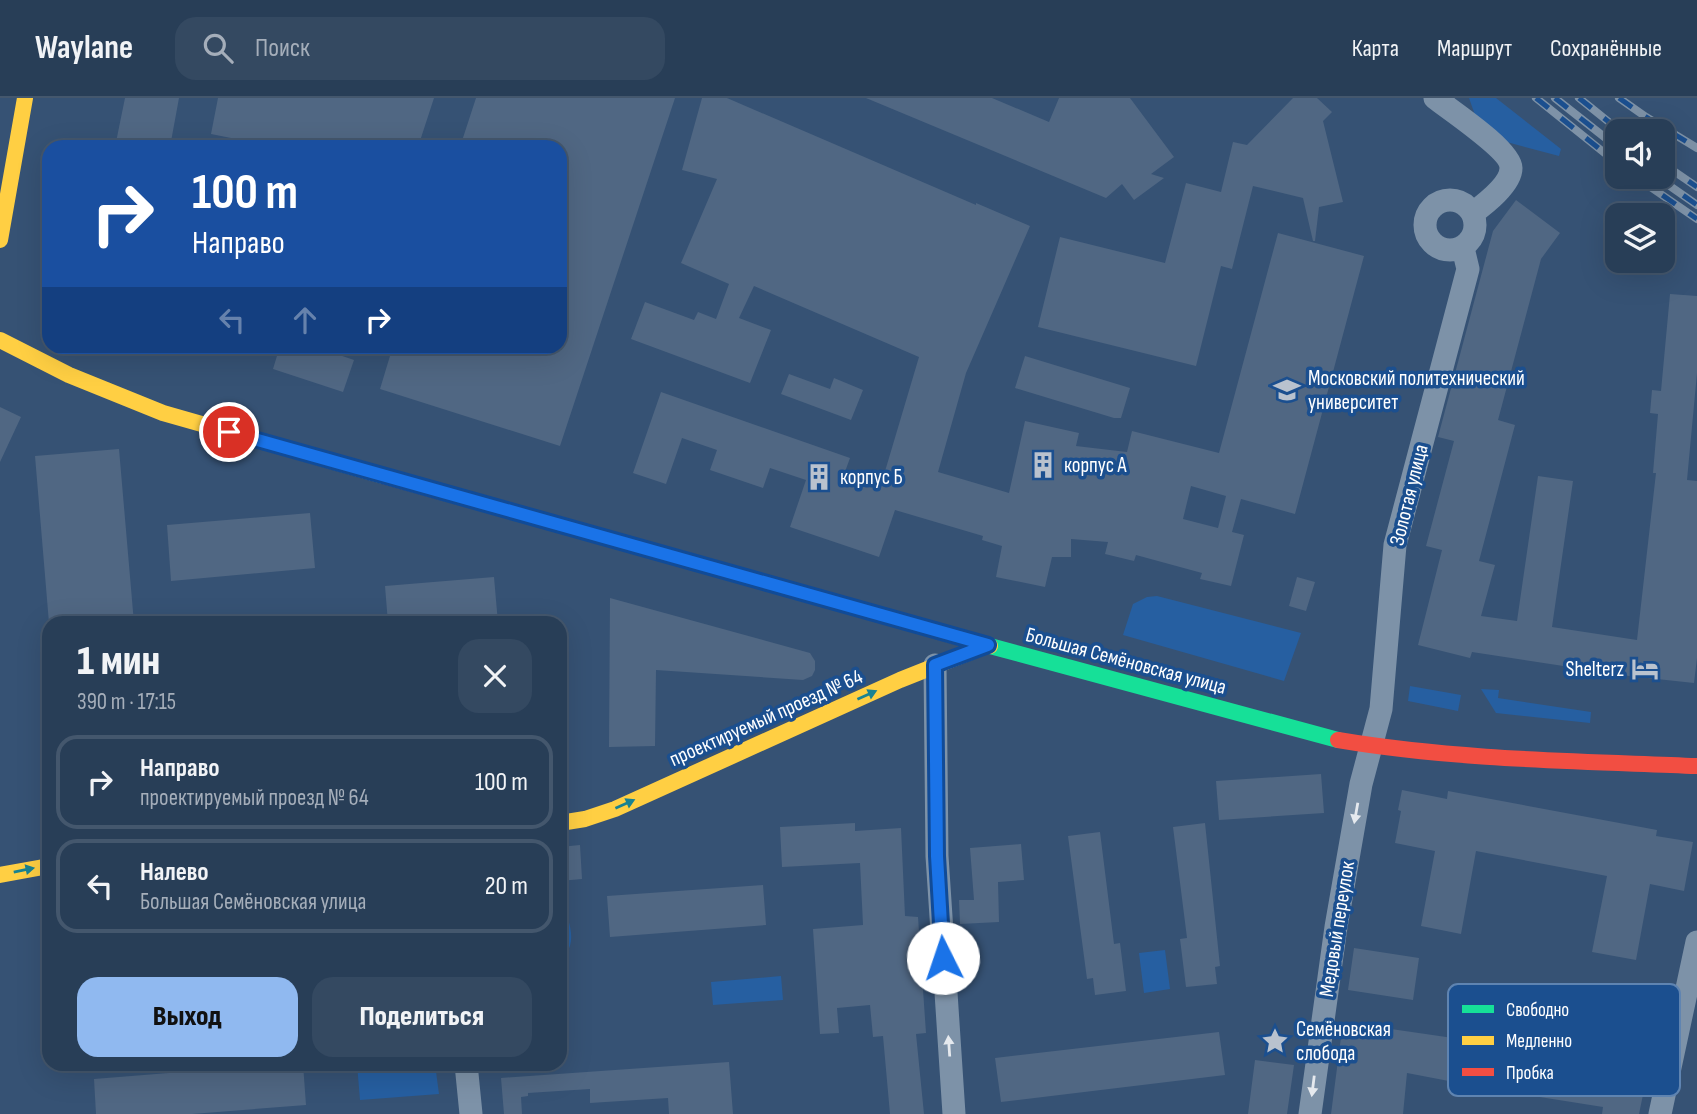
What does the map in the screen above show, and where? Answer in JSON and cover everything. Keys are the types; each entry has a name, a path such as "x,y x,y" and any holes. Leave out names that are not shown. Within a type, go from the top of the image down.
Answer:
{"main road":[{"path":"0,240 25,98"},
{"name":"Большая Семёновская улица","path":"0,340 88,385 187,421 1338,740 1371,746 1459,754 1697,766"},
{"name":"проектируемый проезд № 64","path":"567,822 615,809 935,665 988,645"},
{"path":"0,875 42,867"}],"street":[{"path":"1435,98 1482,134 1509,158 1511,165 1508,179 1490,200 1473,214 1460,202 1452,200 1443,201 1429,212 1425,221 1429,240 1444,251 1463,248"},
{"name":"Золотая улица","path":"1371,746 1381,709 1395,545 1468,269 1463,248 1475,233 1473,214"},
{"path":"935,665 937,856 954,1114"},
{"name":"Медовый переулок","path":"1310,1114 1336,927 1361,784 1371,746"},
{"path":"1680,1021 1697,942"},
{"path":"467,1071 471,1114"},
{"path":"1660,1114 1664,1096"}],"shaded area":[{"path":"1469,98 1496,98 1561,149 1559,156 1503,141 1475,115"},
{"path":"1157,596 1301,633 1284,681 1123,635 1133,604 1147,597"},
{"path":"1410,686 1461,695 1458,711 1408,701"},
{"path":"1481,689 1499,690 1498,698 1591,712 1590,723 1496,713"},
{"path":"567,916 571,935 567,952"},
{"path":"1165,950 1170,989 1144,993 1139,953"},
{"path":"781,976 783,1000 713,1005 711,982"},
{"path":"358,1071 436,1071 439,1094 360,1100"}],"building":[{"path":"125,98 179,98 171,140 116,140"},
{"path":"218,98 434,98 420,140 241,140 211,134"},
{"path":"476,98 675,98 560,446 380,389 391,354 567,354 567,140 462,140"},
{"path":"702,98 727,98 1030,226 966,373 938,472 1009,493 1025,421 1079,433 1076,446 1127,452 1132,431 1219,453 1278,233 1364,256 1295,514 1241,499 1232,532 1244,535 1231,586 1200,579 1202,573 1136,555 1134,561 1105,554 1108,542 1071,539 1071,557 1052,557 1045,587 996,577 1002,546 982,540 983,536 895,510 879,557 790,527 806,480 770,468 763,488 710,470 717,450 682,438 666,484 633,473 661,392 850,458 842,480 883,478 919,357 754,286 739,318 771,330 750,383 631,339 645,302 694,320 698,312 716,319 729,284 681,263 717,179 682,170","holes":["1191,486 1226,496 1218,528 1183,519"]},
{"path":"866,98 992,98 1049,122 1059,98 1130,98 1174,157 1151,174 1164,178 1134,200 1122,184 1106,198"},
{"path":"1293,98 1317,98 1332,112 1323,121 1343,202 1319,207 1313,241 1303,198 1253,186 1232,269 1221,266 1196,366 1038,327 1060,237 1165,263 1186,183 1221,192 1233,142 1247,145"},
{"path":"1516,200 1560,233 1541,259 1498,420 1515,425 1479,561 1495,565 1481,616 1517,621 1538,476 1573,481 1552,627 1637,640 1656,473 1653,473 1658,414 1650,413 1652,390 1661,391 1670,294 1697,296 1697,373 1687,480 1697,481 1697,658 1694,683 1472,652 1470,658 1418,645 1442,550 1426,546 1454,441 1438,437 1493,231"},
{"path":"278,354 336,354 354,360 343,392 273,369"},
{"path":"1025,356 1130,388 1121,418 1015,388"},
{"path":"789,374 830,389 834,378 863,390 851,420 781,394"},
{"path":"0,407 21,417 0,462"},
{"path":"119,449 133,616 48,616 35,456"},
{"path":"310,513 315,568 171,581 167,525"},
{"path":"494,577 497,616 387,616 385,586"},
{"path":"1297,577 1315,582 1306,611 1289,606"},
{"path":"610,598 810,653 815,661 815,670 812,676 803,680 656,670 655,746 609,747"},
{"path":"1321,774 1324,813 1219,820 1216,781"},
{"path":"1402,790 1447,799 1448,791 1657,830 1656,836 1693,842 1684,891 1650,884 1636,960 1592,952 1607,876 1476,851 1461,934 1421,926 1435,851 1395,843"},
{"path":"855,823 855,831 901,828 905,916 918,917 926,1033 916,1034 924,1114 890,1114 883,1036 873,1037 870,1005 837,1008 839,1033 820,1034 813,929 863,925 860,863 782,867 780,827"},
{"path":"1205,823 1220,966 1215,967 1217,984 1186,987 1180,939 1187,938 1173,827"},
{"path":"1100,832 1114,944 1120,943 1126,991 1095,995 1093,978 1087,979 1068,836"},
{"path":"1021,844 1024,880 998,882 999,922 960,924 959,900 974,900 970,848"},
{"path":"580,845 582,879 567,880 567,846"},
{"path":"763,885 766,925 610,937 607,896"},
{"path":"1354,948 1419,958 1413,1000 1348,990"},
{"path":"1343,1022 1448,1037 1448,1081 1407,1073 1403,1114 1331,1114"},
{"path":"1219,1032 1225,1075 1001,1102 995,1058"},
{"path":"1255,1060 1294,1065 1287,1114 1248,1114"},
{"path":"729,1062 733,1114 669,1114 668,1098 590,1103 590,1089 528,1093 528,1096 521,1097 522,1114 504,1114 501,1078"},
{"path":"194,1071 304,1071 306,1105 192,1114 96,1114 94,1079"},
{"path":"1533,1096 1643,1096 1639,1114 1602,1114 1603,1107"}],"railway":[{"path":"1536,98 1605,153"},
{"path":"1555,98 1605,138"},
{"path":"1579,98 1605,119"},
{"path":"1619,98 1697,148"},
{"path":"1675,172 1697,187"},
{"path":"1653,189 1697,219"},
{"path":"1674,189 1697,205"}],"traffic: fast":[{"path":"990,646 1338,740"}],"traffic: slow":[{"path":"0,240 25,98"},
{"path":"0,340 69,375 163,413 384,476"},
{"path":"686,560 990,646"},
{"path":"567,822 615,809 900,680 988,645"},
{"path":"0,875 42,867"}],"traffic: jam":[{"path":"384,476 686,560"},
{"path":"1338,740 1472,756 1697,766"}],"place":[{"name":"Московский политехнический университет","path":"1287,390"},
{"name":"корпус А","path":"1043,465"},
{"name":"корпус Б","path":"819,477"},
{"name":"Shelterz","path":"1645,669"},
{"name":"Семёновская слобода","path":"1275,1041"}],"route":[{"path":"229,432 988,645 935,665 937,856 943,958"}]}
